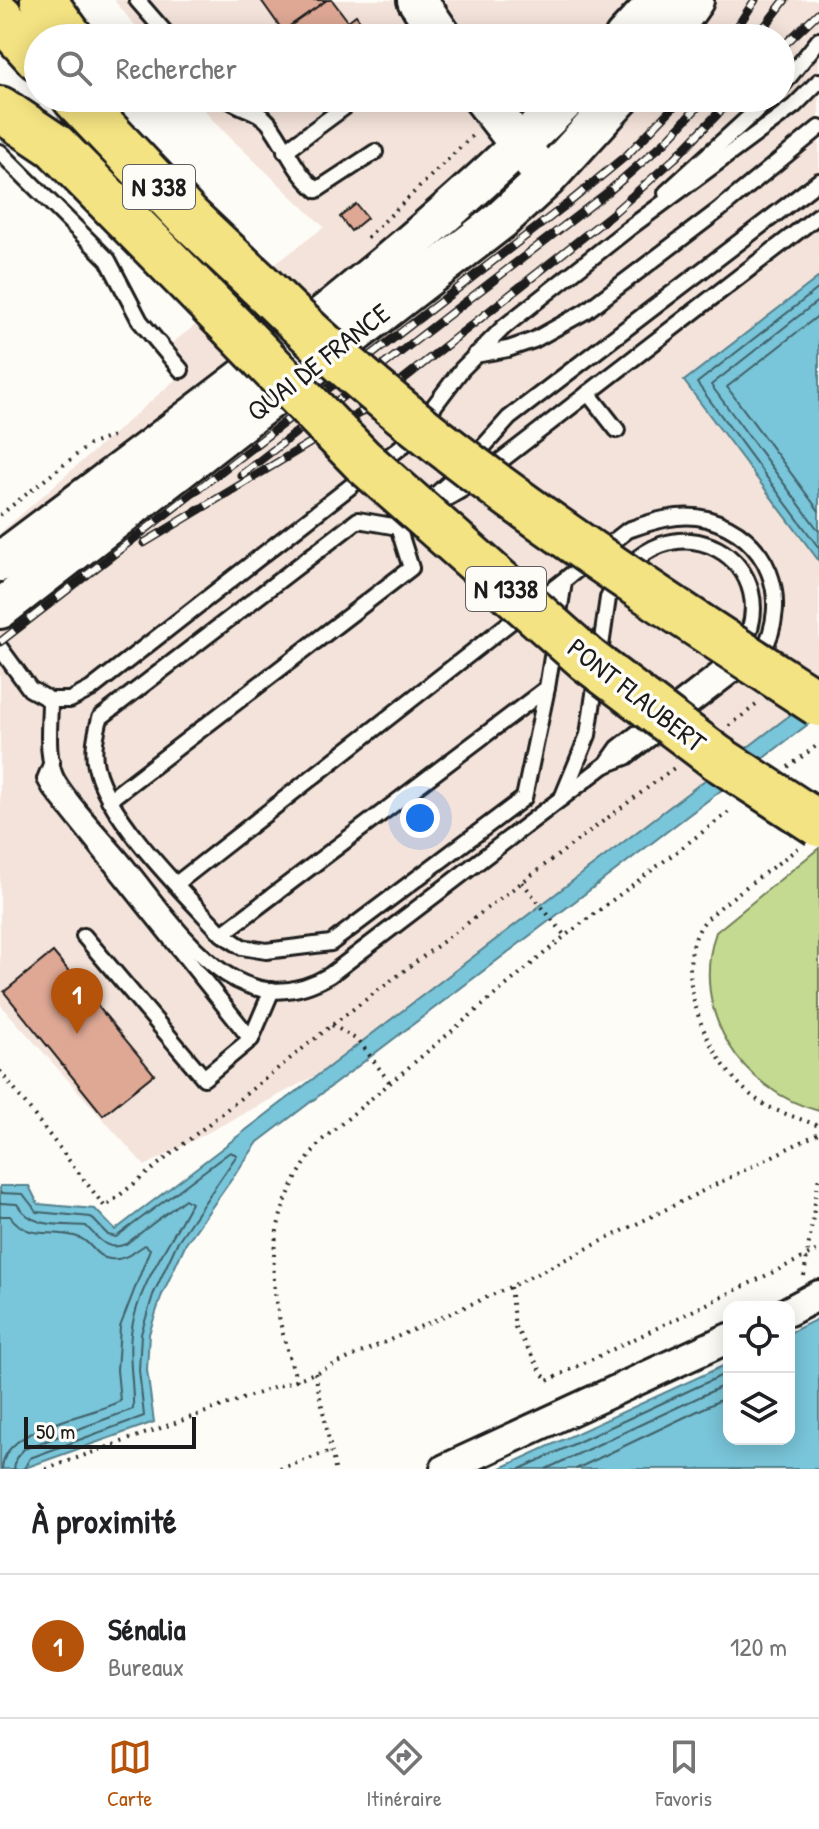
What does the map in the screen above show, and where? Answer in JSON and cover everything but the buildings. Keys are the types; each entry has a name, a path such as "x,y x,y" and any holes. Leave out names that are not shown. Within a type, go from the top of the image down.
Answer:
{"highway":[{"path":"43,0 61,24"},
{"path":"0,16 24,43"},
{"name":"PONT FLAUBERT","path":"0,109 55,146 362,460 588,660 813,832"},
{"name":"N 338","path":"88,112 188,217 254,279"},
{"path":"129,112 214,218 254,279"},
{"name":"N 1338","path":"254,279 336,358 447,451 577,545 819,704"}],"main road":[{"path":"417,0 433,24"},
{"path":"637,24 659,0"},
{"path":"677,24 694,0"},
{"path":"493,112 547,178"},
{"name":"QUAI DE FRANCE","path":"0,562 367,278 519,147 554,112"},
{"name":"QUAI DE FRANCE","path":"0,609 501,220 547,178 607,112"}],"street":[{"path":"445,1469 723,1341"}],"lane":[{"path":"137,0 158,24"},
{"path":"795,70 819,40"},
{"path":"795,102 819,81"},
{"path":"256,112 269,123 285,151 317,190 375,152"},
{"path":"285,151 338,112"},
{"path":"0,648 30,689 50,700 70,700 91,689 406,443 475,355 628,229 755,112"},
{"path":"628,229 751,140 783,112"},
{"path":"475,355 534,340 586,311 719,210 819,128"},
{"path":"0,152 108,260 140,321 181,370"},
{"path":"398,527 458,475 509,418 819,181"},
{"path":"564,582 547,688 524,798 331,943 266,951 242,947 222,934 176,884 109,800 94,755 100,718 358,520 398,527 468,486 819,215"},
{"path":"588,393 617,430"},
{"path":"176,884 628,530 677,516 705,518 745,540 766,565 775,591 775,621 762,653 626,757 605,765"},
{"path":"109,800 411,568 398,527"},
{"path":"50,700 52,762 57,780 207,961 243,984 272,990 301,989 330,975 560,801 605,765 618,748 736,656 748,639 754,610 748,582 732,561 710,546 694,540 664,541 630,563 617,580 608,598 588,735 560,801"},
{"path":"222,934 547,688"},
{"path":"52,762 45,779 50,788 251,1039"},
{"path":"84,936 204,1078 251,1039 272,990"}],"path":[{"path":"366,239 473,135"},
{"path":"0,515 89,445"},
{"path":"720,732 770,695"},
{"path":"781,773 819,744"},
{"path":"0,1071 105,1207 332,1025 524,884 683,760"},
{"path":"297,1381 273,1283 277,1221 302,1165 322,1140 565,936 743,802"},
{"path":"813,832 702,924 688,957 700,1017 717,1057 739,1084 766,1105 819,1126"},
{"path":"524,884 565,936"},
{"path":"332,1025 359,1041 390,1083"},
{"path":"46,1469 297,1381 510,1287 819,1133"},
{"path":"803,1304 819,1176"},
{"path":"510,1287 515,1327 547,1381 819,1250"},
{"path":"315,1373 335,1469"},
{"path":"280,1469 331,1451"}],"shaded area":[{"path":"114,0 819,0 819,277 684,381 819,561 819,693 326,1070 145,1166 0,1004 0,533 191,366 172,343 324,227 206,112 795,112 795,24 134,24"}],"green space":[{"path":"819,848 819,1111 791,1101 766,1086 745,1066 728,1043 716,1018 710,990 709,961 716,932"}],"water":[{"path":"819,277 819,561 684,381"},
{"path":"819,693 819,716 258,1142 185,1245 161,1297 149,1334 147,1370 154,1422 22,1469 0,1469 0,1186 29,1186 38,1204 95,1209 115,1230"},
{"path":"819,1318 819,1469 499,1469 723,1366 723,1445 795,1445 795,1330"}],"railway":[{"path":"739,24 755,0"},
{"path":"767,24 785,0"},
{"path":"795,35 819,12"},
{"path":"0,642 571,201 628,154 668,112"},
{"path":"241,475 608,192 666,141 693,112"},
{"path":"144,543 363,411 611,215 675,158 719,112"}],"place":[{"name":"Sénalia","path":"77,1034"}]}
